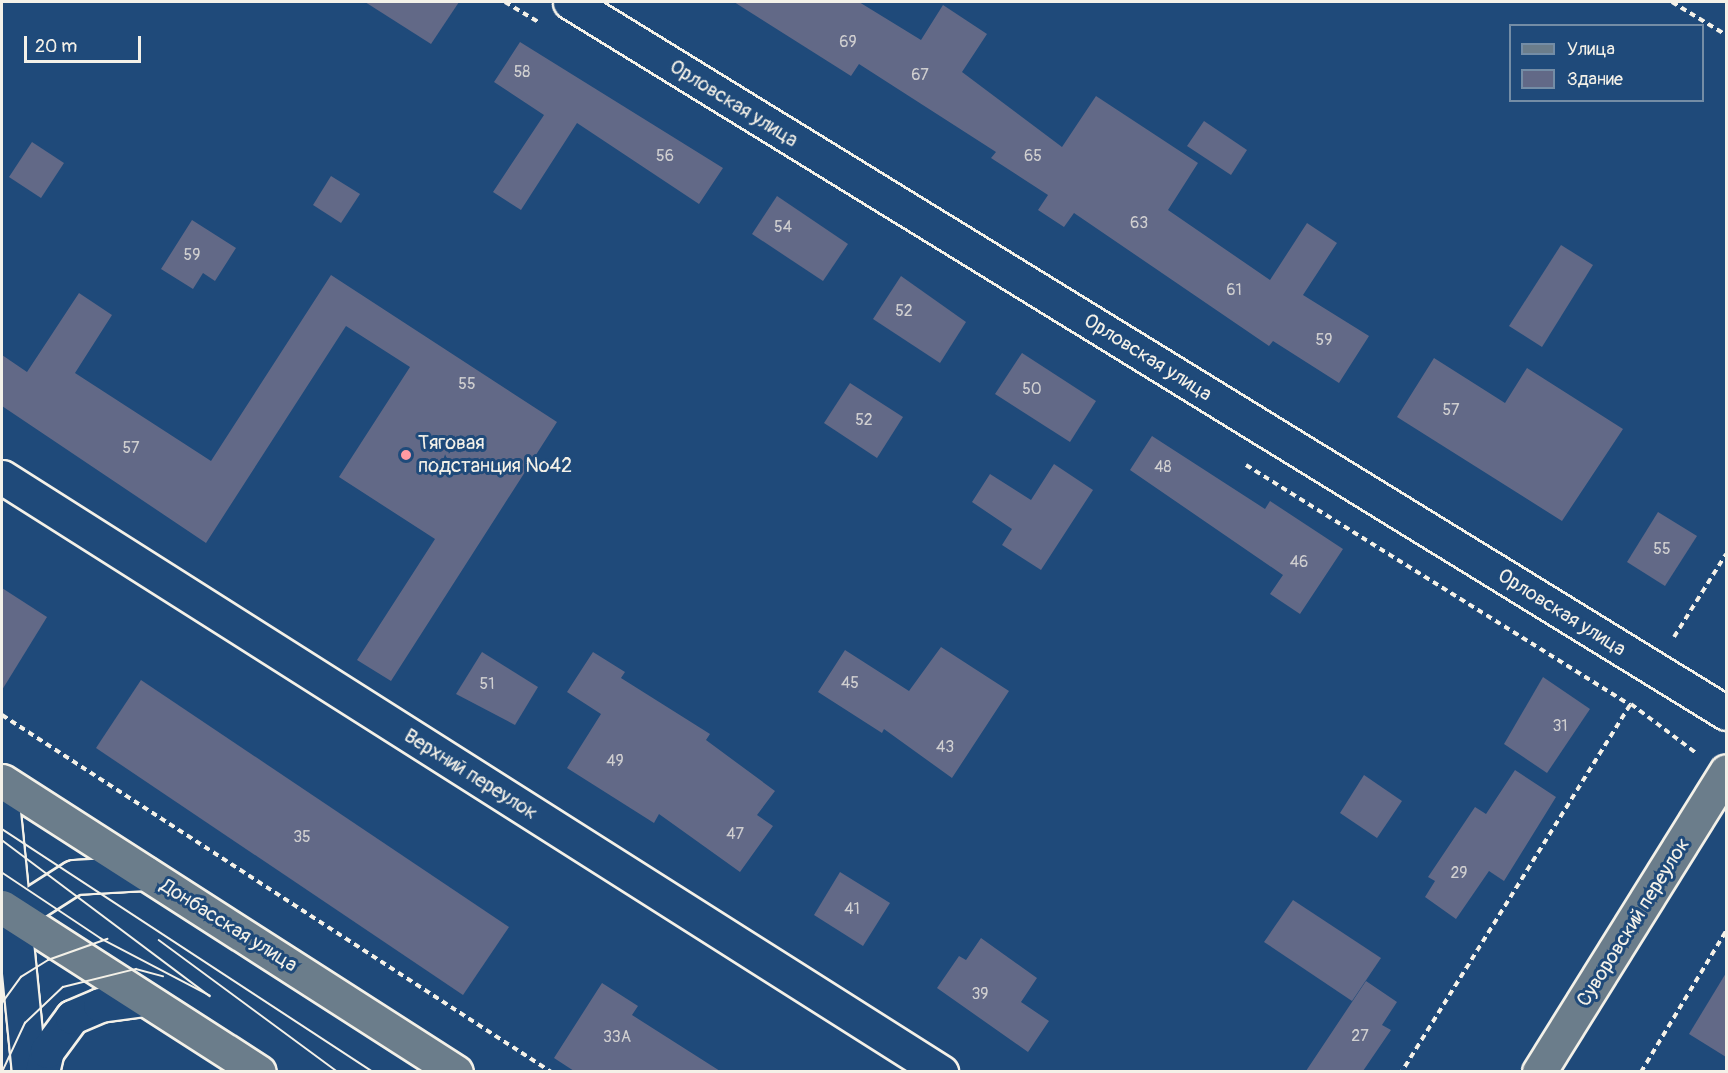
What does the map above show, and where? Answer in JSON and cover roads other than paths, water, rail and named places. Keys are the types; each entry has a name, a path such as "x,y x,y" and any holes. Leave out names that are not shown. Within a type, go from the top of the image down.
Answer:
{"main road":[{"name":"Суворовский переулок","path":"1539,1071 1726,774"},
{"name":"Донбасская улица","path":"2,781 456,1071"},
{"path":"6,915 259,1071"}],"street":[{"name":"Орловская улица","path":"570,2 1726,713"},
{"name":"Верхний переулок","path":"2,477 941,1071"},
{"path":"2,802 6,915 29,1071"},
{"path":"6,915 74,878 145,873"},
{"path":"42,1071 47,1052 72,1017 100,1005 143,999"}],"tram line":[{"path":"2,829 374,1072"},
{"path":"2,840 210,996 101,939 2,873"},
{"path":"2,1003 21,977 48,960 107,939"},
{"path":"159,940 338,1072"},
{"path":"2,1072 25,1023 63,987 136,969 163,976"}],"place":[{"name":"Тяговая подстанция №42","path":"406,455"}]}
